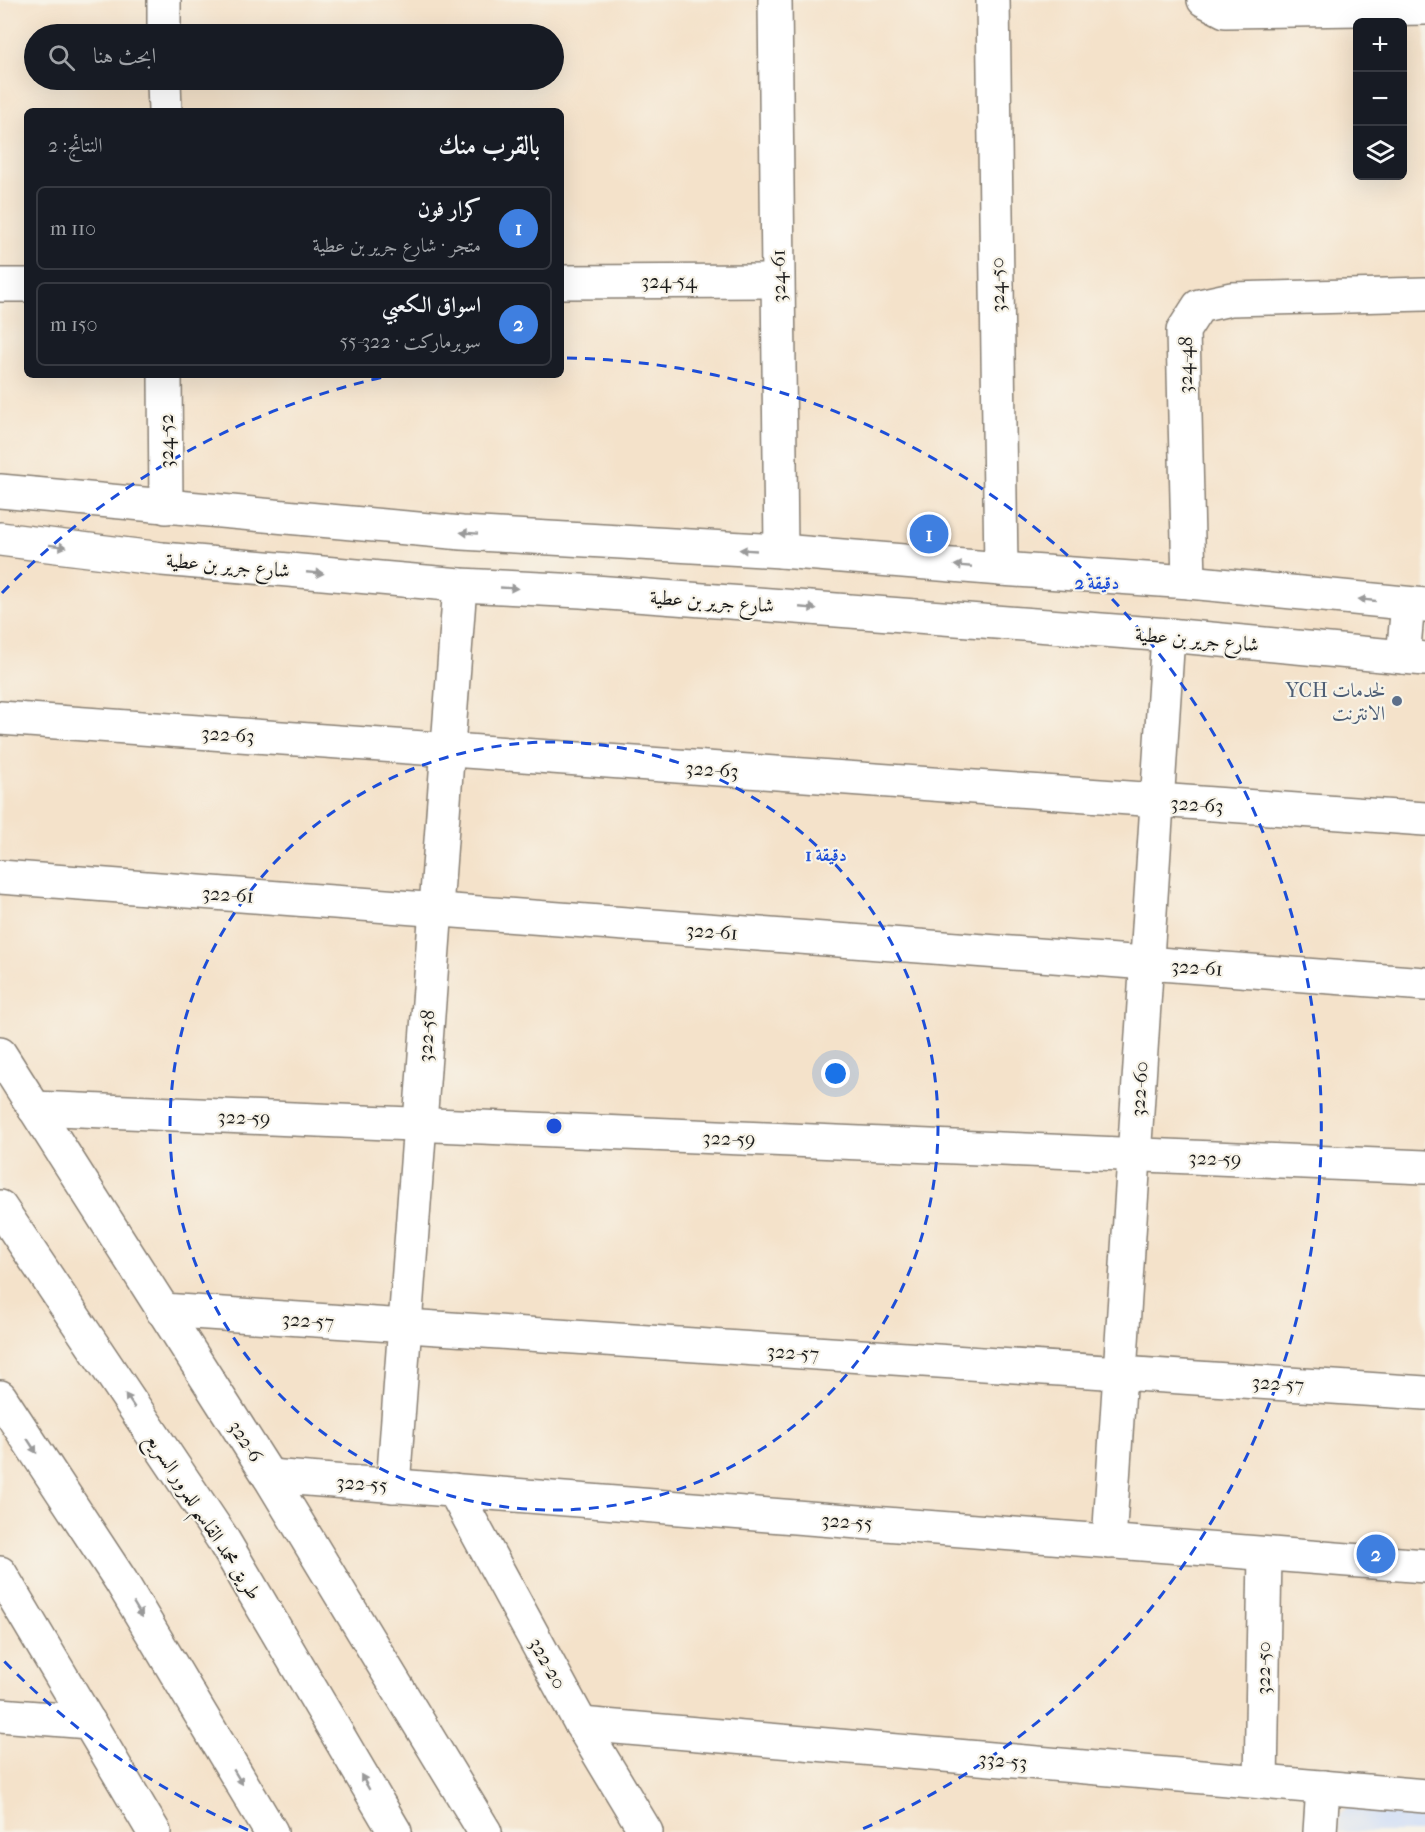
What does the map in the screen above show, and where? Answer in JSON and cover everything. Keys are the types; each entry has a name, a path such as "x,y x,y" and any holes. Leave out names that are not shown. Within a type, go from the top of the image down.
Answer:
{"main road":[{"path":"164,0 164,24"},
{"name":"324-61","path":"775,0 782,551"},
{"name":"324-50","path":"993,0 1001,569"},
{"path":"1204,0 1225,11 1425,8"},
{"path":"164,90 165,108"},
{"name":"324-54","path":"564,282 777,280"},
{"path":"0,285 24,285"},
{"name":"324-48","path":"1190,582 1183,331 1199,306 1231,299 1425,294"},
{"name":"324-52","path":"165,378 166,507"},
{"path":"0,491 462,533 782,551 1190,582 1416,605 1414,658"},
{"name":"شارع جرير بن عطية","path":"0,539 162,559 460,585 581,591 1168,635 1414,658"},
{"path":"576,540 581,591"},
{"name":"322-58","path":"393,1486 460,585"},
{"name":"322-60","path":"1109,1542 1168,635"},
{"name":"322-63","path":"0,718 1425,819"},
{"name":"322-61","path":"0,877 1425,984"},
{"name":"322-6","path":"0,1054 269,1476 485,1832"},
{"name":"322-59","path":"34,1108 1425,1167"},
{"name":"طريق محمد القاسم للمرور السريع","path":"0,1207 222,1538 395,1832"},
{"name":"322-57","path":"162,1310 1425,1392"},
{"path":"0,1397 121,1581 271,1832"},
{"name":"322-55","path":"269,1476 1425,1566"},
{"name":"322-20","path":"454,1490 581,1724 646,1832"},
{"name":"322-50","path":"1261,1782 1265,1554"},
{"path":"0,1573 154,1832"},
{"path":"0,1715 89,1722"},
{"name":"332-53","path":"581,1724 1425,1796"},
{"path":"1320,1832 1323,1787"}],"shaded area":[{"path":"1351,1802 1425,1808 1425,1832 1338,1832 1340,1815"}],"place":[{"name":"كرار فون","path":"929,534"},
{"name":"YCH لخدمات الانترنت","path":"1397,701"},
{"name":"اسواق الكعبي","path":"1376,1554"}]}
